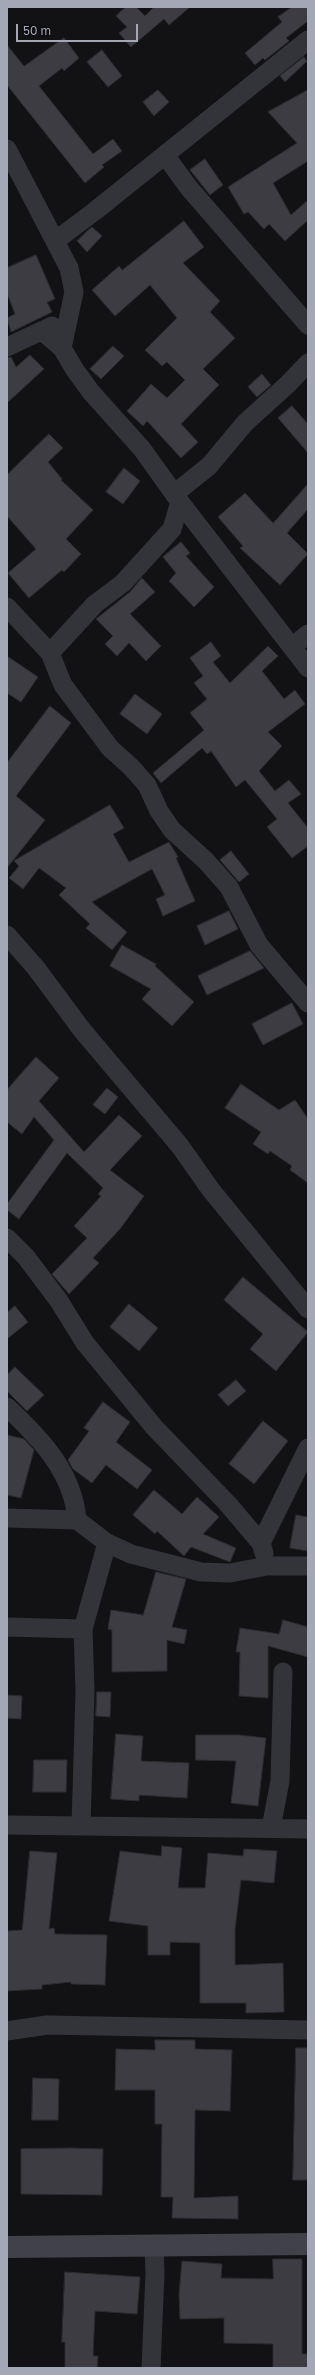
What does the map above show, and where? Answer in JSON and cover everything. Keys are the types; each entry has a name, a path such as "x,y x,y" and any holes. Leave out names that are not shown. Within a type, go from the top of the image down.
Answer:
{"street":[{"path":"55,241 308,40"},
{"path":"7,148 69,268 74,292 72,309 66,320 62,348"},
{"path":"165,155 189,188 308,325"},
{"path":"7,347 66,320"},
{"path":"42,331 62,348 75,370 142,449 196,524 308,668"},
{"path":"50,653 95,604 123,583 172,529 177,498 209,466 245,423 288,384 308,363"},
{"path":"172,529 196,524"},
{"path":"7,607 50,653 63,685 102,738 147,785 159,811 172,830 206,861 229,888 259,946 308,1003"},
{"path":"292,646 308,634"},
{"path":"7,935 36,968 82,1030 180,1146 211,1190 308,1309"},
{"path":"7,1238 26,1257 59,1301 85,1343 154,1427 227,1503 261,1543 267,1566"},
{"path":"7,1407 41,1440 66,1478 75,1500 77,1520"},
{"path":"261,1543 308,1448"},
{"path":"7,1518 77,1520 107,1543 131,1554 201,1572 230,1574 267,1566 308,1566"},
{"path":"81,1825 86,1691 83,1629 107,1543"},
{"path":"7,1627 83,1629"},
{"path":"271,1828 280,1781 283,1672"},
{"path":"7,1824 308,1829"},
{"path":"7,2031 47,2024 308,2030"},
{"path":"7,2247 154,2244 308,2244"},
{"path":"151,2368 155,2274 154,2244"}],"building":[{"path":"126,7 136,7 145,16 154,7 190,7 169,25 164,19 131,47 119,33 127,27 116,16"},
{"path":"292,7 308,7 308,21 286,38 289,41 265,60 263,58 255,65 245,53 282,22 278,17"},
{"path":"64,38 79,58 64,71 62,68 39,86 93,154 113,139 122,151 102,165 104,167 85,183 7,85 7,45 24,66"},
{"path":"102,50 122,76 108,87 87,62"},
{"path":"304,57 307,61 285,82 280,76"},
{"path":"158,90 169,102 154,116 143,102"},
{"path":"308,90 308,161 273,183 291,215 308,200 308,220 285,241 269,224 264,229 248,212 244,214 228,187 297,143 268,112"},
{"path":"205,159 223,185 210,195 190,170"},
{"path":"184,221 204,247 183,263 220,301 210,312 235,338 203,369 219,385 181,424 198,442 181,458 147,421 143,426 127,411 151,384 167,398 185,380 167,362 162,366 145,350 177,318 150,285 115,316 92,290 119,266 122,270"},
{"path":"92,227 102,236 87,252 77,241"},
{"path":"36,255 55,299 47,302 52,312 11,332 7,318 15,314 7,293 7,268"},
{"path":"113,346 124,356 101,379 90,369"},
{"path":"30,355 44,369 7,403 7,358 11,357 16,367"},
{"path":"262,374 271,385 257,397 248,387"},
{"path":"292,406 308,424 308,453 278,418"},
{"path":"49,434 63,448 48,462 62,479 61,480 93,510 66,539 81,554 64,572 62,570 29,598 8,573 36,549 7,516 7,475"},
{"path":"124,468 140,481 123,504 106,492"},
{"path":"308,484 308,509 287,533 308,554 280,585 240,548 243,546 218,517 245,493 273,523"},
{"path":"181,542 190,553 186,556 214,587 194,607 169,581 176,573 163,557"},
{"path":"142,578 155,592 130,614 161,646 146,661 129,643 117,656 105,644 113,636 96,619 130,592"},
{"path":"211,642 221,656 213,662 230,683 268,646 278,656 262,671 284,699 295,690 305,704 268,732 282,746 259,771 275,791 289,780 301,794 288,803 308,828 308,846 292,858 267,827 277,819 245,780 236,787 211,751 207,754 202,748 161,783 153,773 204,730 190,713 207,699 194,683 203,676 190,658"},
{"path":"7,656 38,677 21,702 7,693"},
{"path":"135,694 162,714 147,734 120,714"},
{"path":"50,706 71,723 16,796 45,820 7,868 7,763"},
{"path":"110,805 124,828 113,834 129,862 169,842 178,857 176,858 195,901 163,916 156,899 165,895 152,869 92,902 127,932 112,950 86,928 90,924 59,895 66,888 39,868 23,889 9,878 19,866 14,861"},
{"path":"231,851 249,874 239,882 220,860"},
{"path":"229,911 238,929 205,945 197,926"},
{"path":"122,945 156,964 155,966 194,1002 172,1026 142,999 151,989 110,966"},
{"path":"250,951 264,968 207,995 198,976"},
{"path":"292,1003 303,1024 263,1045 252,1024"},
{"path":"36,1057 59,1078 39,1101 84,1152 119,1115 142,1136 110,1170 144,1196 120,1229 93,1258 99,1263 69,1294 52,1274 87,1238 74,1226 101,1196 98,1194 103,1188 67,1153 19,1219 7,1210 7,1204 54,1140 34,1117 22,1134 7,1122 7,1090"},
{"path":"241,1084 279,1110 295,1100 308,1119 308,1183 290,1170 292,1166 270,1151 268,1154 253,1144 261,1132 225,1108"},
{"path":"107,1088 118,1097 105,1114 93,1105"},
{"path":"243,1277 308,1332 276,1371 250,1349 263,1334 224,1300"},
{"path":"129,1304 158,1328 139,1351 110,1327"},
{"path":"15,1306 28,1322 7,1339 7,1313"},
{"path":"15,1367 44,1395 27,1411 7,1391 7,1375"},
{"path":"236,1380 246,1391 228,1406 218,1395"},
{"path":"103,1402 130,1422 116,1442 152,1470 137,1489 106,1465 92,1483 73,1469 68,1460 89,1431 84,1428"},
{"path":"263,1421 288,1441 254,1484 229,1464"},
{"path":"7,1435 24,1439 34,1450 21,1498 7,1495"},
{"path":"154,1490 182,1514 197,1497 219,1517 203,1534 236,1548 230,1562 191,1547 184,1556 157,1531 155,1534 133,1515"},
{"path":"296,1515 308,1517 308,1551 290,1548"},
{"path":"156,1572 186,1579 172,1627 187,1630 184,1644 167,1640 167,1671 112,1672 112,1630 108,1629 111,1610 143,1615"},
{"path":"283,1620 308,1627 308,1657 268,1646 268,1698 239,1696 240,1652 236,1652 240,1628 279,1634"},
{"path":"97,1692 111,1692 110,1717 96,1716"},
{"path":"7,1695 22,1696 21,1719 7,1718"},
{"path":"116,1734 143,1736 141,1761 189,1763 187,1798 139,1795 139,1801 111,1799"},
{"path":"196,1735 239,1735 266,1738 258,1806 231,1803 236,1761 196,1760"},
{"path":"34,1760 67,1760 66,1792 33,1792"},
{"path":"162,1846 182,1848 178,1888 205,1888 208,1853 243,1856 244,1849 277,1851 274,1883 241,1880 235,1929 235,1965 283,1963 284,2012 246,2013 246,2003 200,2003 200,1943 170,1942 170,1955 148,1955 148,1926 109,1921 120,1851 161,1856"},
{"path":"30,1851 57,1853 49,1929 54,1928 55,1934 107,1935 105,1985 71,1984 71,1982 42,1985 42,1989 7,1991 7,1931 22,1930"},
{"path":"155,2040 195,2040 195,2049 232,2050 230,2111 195,2110 194,2198 238,2196 238,2219 172,2218 173,2197 161,2197 162,2124 155,2124 155,2090 115,2090 116,2049 155,2050"},
{"path":"296,2048 308,2048 308,2180 293,2180"},
{"path":"33,2078 59,2079 58,2120 32,2120"},
{"path":"21,2149 103,2149 102,2195 21,2194"},
{"path":"273,2259 302,2259 302,2354 308,2354 308,2368 273,2368 273,2344 224,2343 224,2318 180,2319 179,2294 182,2261 222,2264 221,2278 273,2279"},
{"path":"65,2272 140,2277 137,2314 95,2311 93,2356 98,2356 97,2368 65,2368 65,2342 62,2342"}]}
